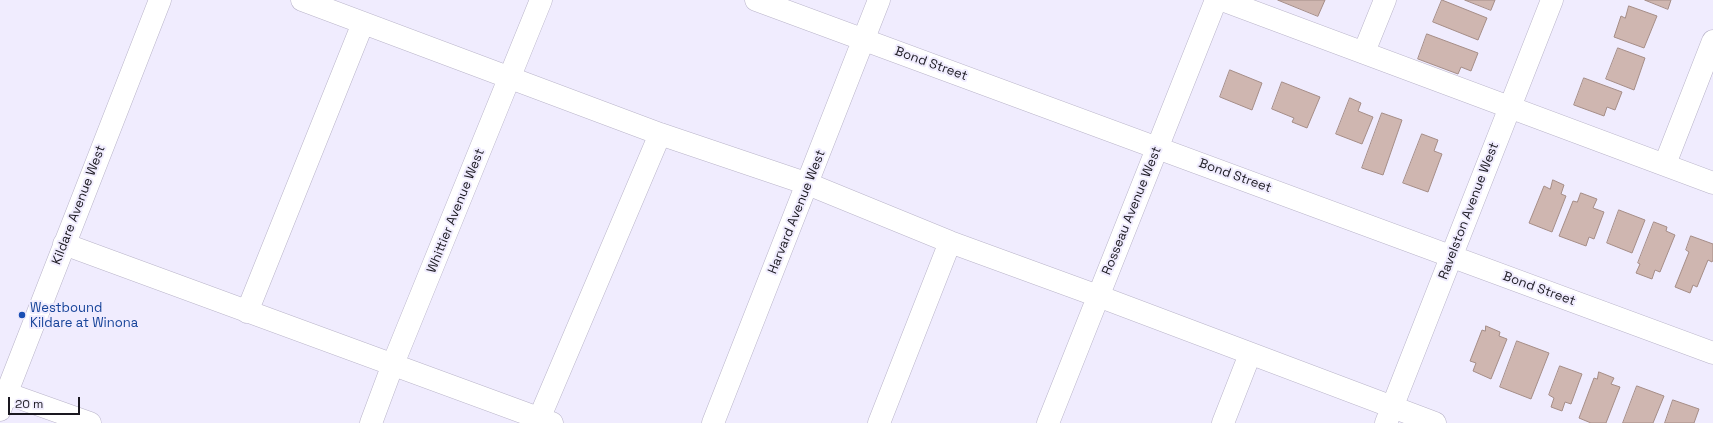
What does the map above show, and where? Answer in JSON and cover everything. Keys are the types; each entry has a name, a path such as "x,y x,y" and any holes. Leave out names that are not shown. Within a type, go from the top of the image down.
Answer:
{"street":[{"name":"Kildare Avenue West","path":"2,398 160,0"},
{"path":"302,0 660,134 808,184 950,242 1250,354 1389,415 1436,423"},
{"name":"Whittier Avenue West","path":"371,423 393,364 541,0"},
{"name":"Bond Street","path":"756,0 1158,147 1713,354"},
{"name":"Harvard Avenue West","path":"713,423 879,0"},
{"name":"Rosseau Avenue West","path":"1048,423 1216,0"},
{"path":"1222,0 1510,106 1713,183"},
{"path":"1364,52 1385,0"},
{"name":"Ravelston Avenue West","path":"1389,415 1552,0"},
{"path":"247,312 362,23"},
{"path":"1665,164 1713,41"},
{"path":"64,244 545,421 660,134"},
{"path":"879,423 950,242"},
{"path":"1223,423 1250,354"},
{"path":"2,398 90,423"}],"building":[{"path":"1278,0 1325,0 1318,16"},
{"path":"1442,0 1487,18 1478,40 1433,22"},
{"path":"1465,0 1495,0 1491,10"},
{"path":"1645,0 1671,0 1668,9"},
{"path":"1629,6 1657,16 1644,48 1614,37 1621,16 1625,18"},
{"path":"1427,34 1478,53 1471,71 1461,67 1458,74 1418,59"},
{"path":"1618,48 1645,58 1634,90 1606,79"},
{"path":"1230,70 1262,83 1252,110 1220,97"},
{"path":"1584,78 1622,92 1615,110 1607,107 1604,116 1574,105"},
{"path":"1282,82 1320,97 1307,128 1292,122 1294,118 1272,109"},
{"path":"1350,98 1361,103 1358,111 1373,117 1362,144 1336,134"},
{"path":"1382,113 1402,120 1383,175 1362,168"},
{"path":"1422,134 1438,140 1434,151 1442,154 1428,192 1403,183"},
{"path":"1553,180 1564,185 1561,194 1566,196 1552,232 1529,223 1544,186 1550,189"},
{"path":"1581,193 1597,199 1593,208 1604,212 1594,239 1589,237 1586,246 1559,236 1573,201 1577,202"},
{"path":"1619,210 1645,220 1632,253 1607,243"},
{"path":"1654,222 1667,227 1666,231 1675,235 1660,272 1655,270 1652,279 1636,273 1640,264 1638,263"},
{"path":"1691,236 1713,244 1713,260 1712,262 1708,260 1697,287 1693,285 1690,293 1675,287 1689,252 1686,250"},
{"path":"1486,326 1500,332 1499,336 1507,339 1491,379 1473,371 1476,363 1470,361 1482,330 1485,331"},
{"path":"1517,341 1549,353 1531,399 1500,387"},
{"path":"1560,366 1582,374 1571,404 1565,402 1562,411 1551,407 1554,398 1549,395"},
{"path":"1599,372 1614,378 1611,384 1620,387 1606,423 1591,423 1579,418 1594,378 1597,379"},
{"path":"1637,386 1664,396 1653,423 1623,423"},
{"path":"1673,400 1699,409 1694,423 1665,423"}],"place":[{"name":"Westbound Kildare at Winona","path":"22,315"}]}
